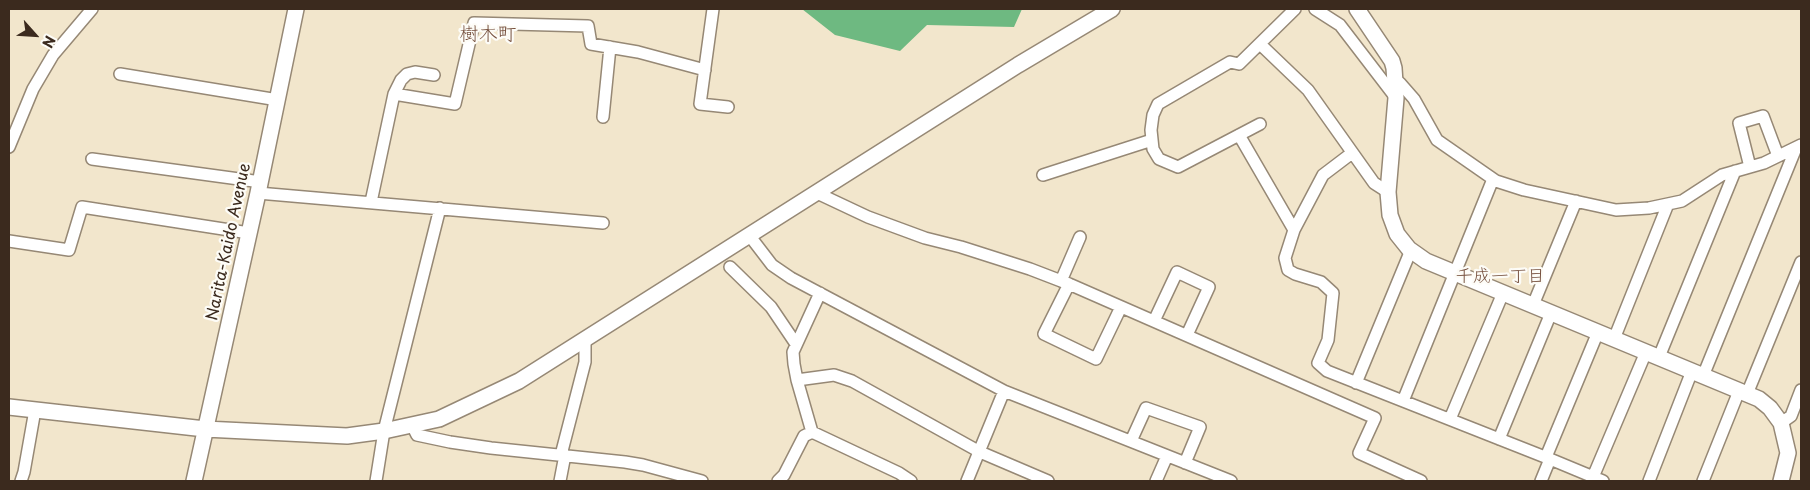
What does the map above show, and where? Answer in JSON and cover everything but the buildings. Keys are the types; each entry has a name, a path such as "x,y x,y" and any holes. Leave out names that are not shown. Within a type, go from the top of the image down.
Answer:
{"street":[{"path":"9,147 33,89 53,55 92,9"},
{"name":"Narita-Kaido Avenue","path":"194,481 278,100 296,9"},
{"path":"713,9 700,104 728,107"},
{"path":"1260,124 1178,167 1159,159 1153,149 1150,130 1152,115 1158,104 1230,62 1239,64 1295,9"},
{"path":"1315,9 1340,25 1396,92"},
{"path":"1357,9 1392,62 1396,92 1388,192 1390,216 1397,234 1411,250 1426,260 1455,273 1759,399 1770,408 1781,423 1788,453 1781,481"},
{"path":"9,407 204,429 347,436 384,431 439,419 519,381 1107,10"},
{"path":"394,94 454,104 474,23 588,26 592,44 638,52 705,70"},
{"path":"1260,44 1308,90 1374,183 1388,192"},
{"path":"603,118 610,47"},
{"path":"371,202 394,94 401,80 407,74 415,72 434,75"},
{"path":"120,74 278,100"},
{"path":"1396,92 1400,84 1414,100 1436,140 1493,179 1524,190 1616,210 1649,208 1682,201 1722,175 1750,167 1799,147"},
{"path":"1750,167 1739,123 1763,116 1778,156"},
{"path":"1239,135 1294,230"},
{"path":"1043,175 1152,140"},
{"path":"1649,481 1799,147"},
{"path":"1352,153 1323,175 1294,230 1285,258 1288,270 1321,282 1332,293 1328,340 1318,362 1327,371 1548,458 1596,479 1735,171"},
{"path":"92,159 259,187 371,202 603,223"},
{"path":"1403,401 1493,179"},
{"path":"817,193 868,217 917,235 961,247 1065,282 1375,418 1359,453 1421,481"},
{"path":"1533,305 1576,201"},
{"path":"1614,339 1668,204"},
{"path":"9,241 69,250 82,207 249,233"},
{"path":"376,481 384,431 440,208"},
{"path":"749,236 772,265 791,278 1004,391 1231,481"},
{"path":"1080,237 1065,282 1044,334 1096,359 1121,307"},
{"path":"1356,383 1411,250"},
{"path":"1703,481 1801,262"},
{"path":"730,267 771,307 796,344"},
{"path":"1154,321 1176,272 1209,288 1187,335"},
{"path":"820,293 793,352 797,380 812,432 898,472 911,481"},
{"path":"1450,419 1503,293"},
{"path":"1498,438 1551,312"},
{"path":"1541,481 1548,458 1598,332"},
{"path":"560,481 563,455 585,362 584,340"},
{"path":"797,380 834,375 852,381 980,452 1048,481"},
{"path":"1781,423 1791,416 1801,390"},
{"path":"967,481 1004,391"},
{"path":"1131,441 1146,408 1200,428 1185,463"},
{"path":"21,481 34,410"},
{"path":"412,425 417,435 450,442 643,465 699,481"},
{"path":"778,481 784,475 804,436 812,432"},
{"path":"1156,481 1167,456"}],"green space":[{"path":"802,9 1022,9 1014,27 927,25 900,51 835,35"}],"district":[{"name":"樹木町","path":"488,35"},
{"name":"千成一丁目","path":"1500,277"}]}
